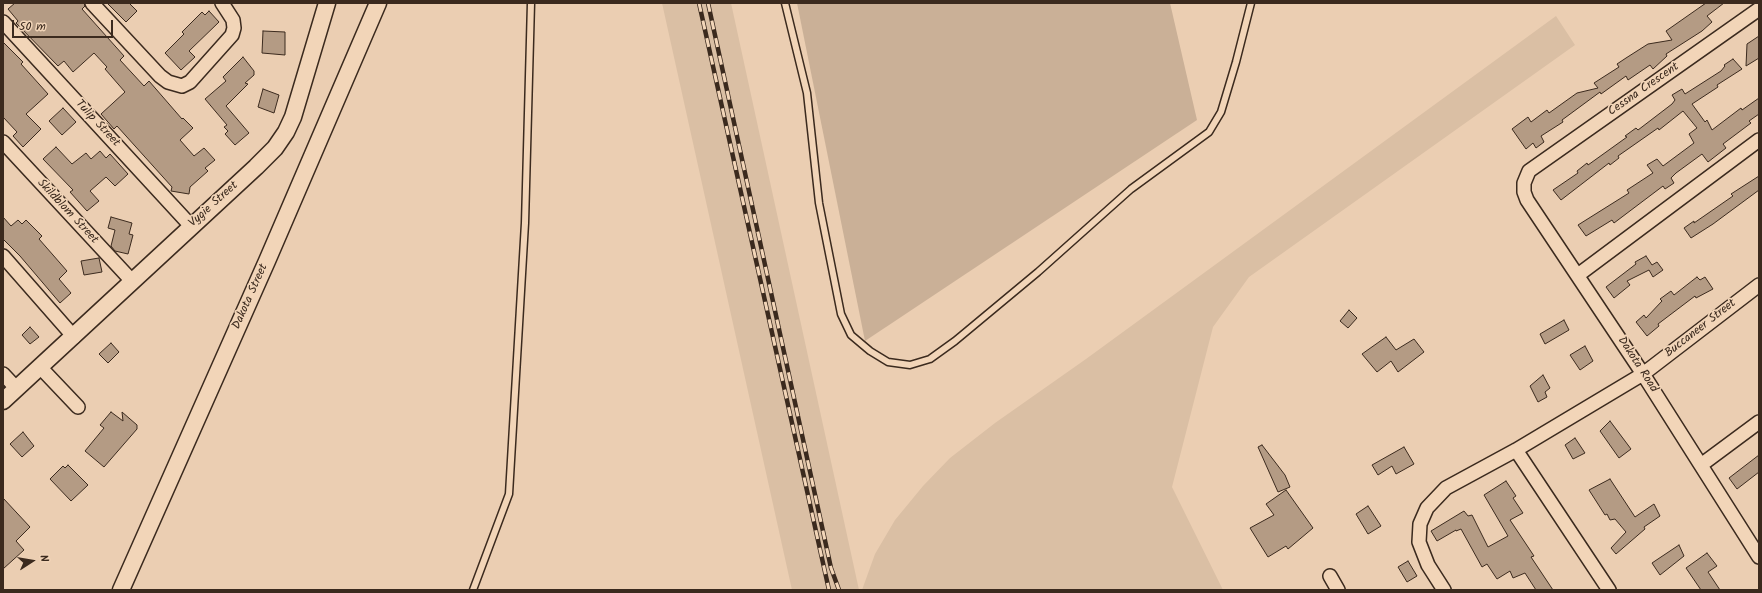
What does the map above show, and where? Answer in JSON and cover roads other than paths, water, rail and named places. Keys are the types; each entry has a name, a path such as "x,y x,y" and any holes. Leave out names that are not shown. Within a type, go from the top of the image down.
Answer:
{"street":[{"path":"92,3 160,76 168,82 182,86 190,82 232,36 234,28 233,20 222,3"},
{"name":"Vygie Street","path":"3,401 74,337 190,226 275,148 286,132 299,99 327,3"},
{"name":"Dakota Street","path":"121,590 267,260 378,3"},
{"name":"Cessna Crescent","path":"1529,171 1759,9"},
{"name":"Tulip Street","path":"3,22 190,226"},
{"path":"1578,275 1759,140"},
{"name":"Skildblom Street","path":"3,142 132,282"},
{"name":"Dakota Road","path":"1529,171 1524,183 1524,192 1527,200 1643,374 1759,557"},
{"path":"3,256 74,337"},
{"name":"Buccaneer Street","path":"1444,590 1428,565 1419,542 1420,524 1427,508 1446,488 1516,450 1643,374 1759,285"},
{"path":"40,367 78,407"},
{"path":"3,374 17,389"},
{"path":"1701,464 1759,422"},
{"path":"1516,450 1609,590"},
{"path":"1330,576 1338,590"}],"lane":[{"path":"473,590 509,494 524,223 531,3"},
{"path":"785,3 806,92 819,203 841,314 851,335 870,351 888,362 910,364 930,359 955,341 1038,272 1131,189 1209,132 1221,112 1251,3"}],"railway":[{"path":"699,3 829,590"},
{"path":"708,3 831,568 839,590"}]}
